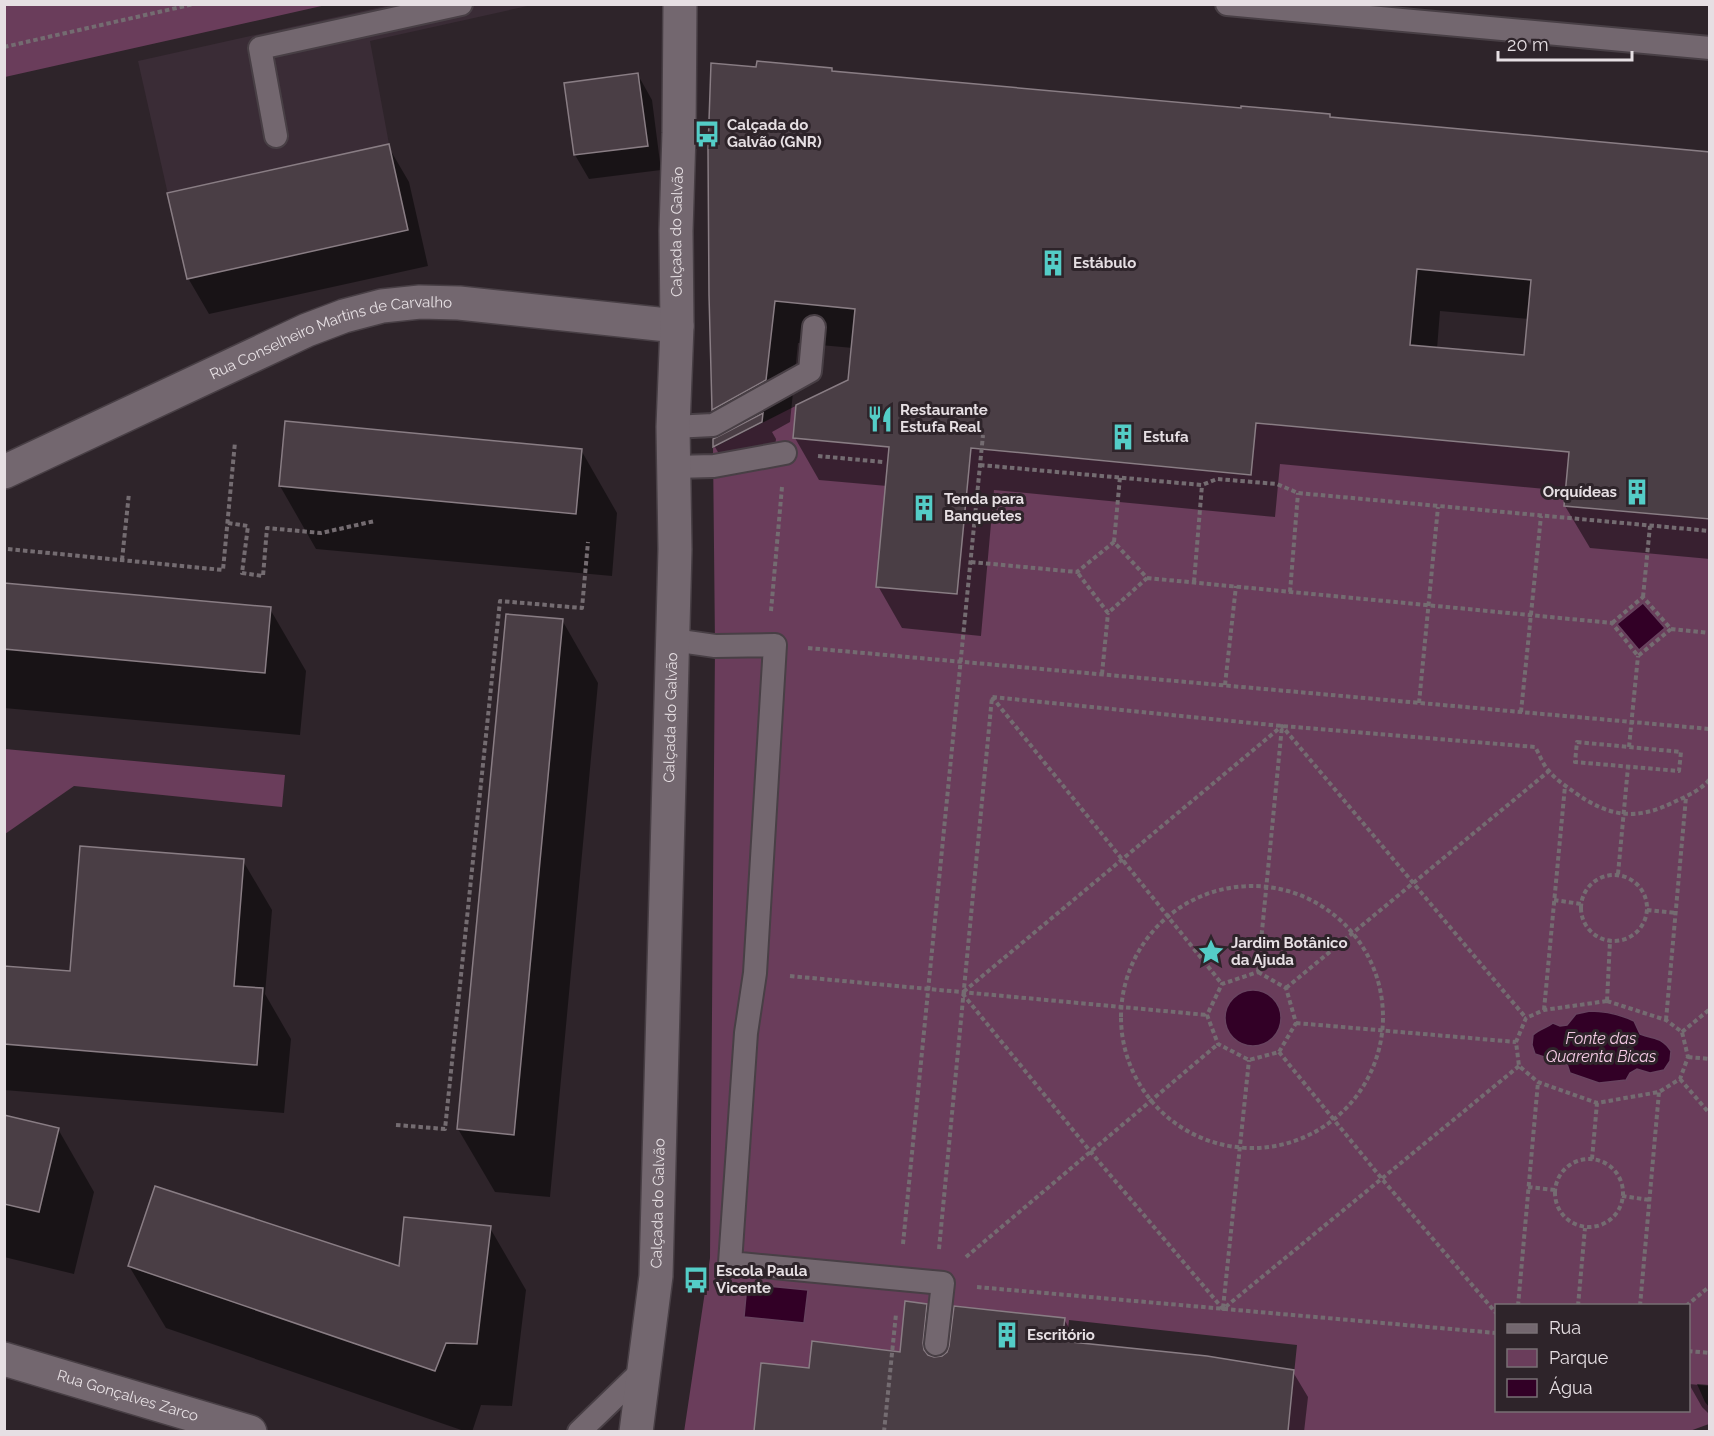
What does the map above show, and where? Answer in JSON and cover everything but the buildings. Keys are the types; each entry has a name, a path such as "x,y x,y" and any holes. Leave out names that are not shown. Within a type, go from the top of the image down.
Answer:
{"street":[{"name":"Calçada do Galvão","path":"636,1431 656,1276 675,549 673,427 677,326 676,231 680,133 680,4"},
{"name":"Rua Conselheiro Martins de Carvalho","path":"4,472 307,330 344,316 382,306 420,302 459,303 677,326"},
{"name":"Rua Gonçalves Zarco","path":"4,1359 250,1431"}],"lane":[{"path":"276,136 260,48 461,4"},
{"path":"1227,4 1710,48"},
{"path":"673,427 713,425 810,371 813,327"},
{"path":"674,467 714,466 785,453"},
{"path":"673,640 715,646 772,645 755,973 746,1033 730,1263 939,1283 936,1344"},
{"path":"579,1431 644,1369"}],"path":[{"path":"4,47 194,4"},
{"path":"884,1431 983,435"},
{"path":"8,549 223,570 235,442"},
{"path":"883,462 785,453 772,645 1710,729"},
{"path":"980,465 1202,485 1217,479 1277,484 1298,493 1710,531"},
{"path":"970,562 1077,572 1114,542 1120,477"},
{"path":"1194,582 1202,485"},
{"path":"122,560 129,493"},
{"path":"1290,592 1298,493"},
{"path":"1419,703 1438,507"},
{"path":"1521,712 1541,516"},
{"path":"228,523 248,526 243,573 262,576 267,528 321,533 375,521"},
{"path":"1612,623 1643,597 1650,526"},
{"path":"396,1125 445,1128 500,601 582,608 588,542"},
{"path":"1114,542 1147,578 1612,623 1638,656 1629,747"},
{"path":"1077,572 1108,613"},
{"path":"1102,675 1108,613 1147,578"},
{"path":"1225,685 1236,586"},
{"path":"1643,597 1671,629 1710,633"},
{"path":"1638,656 1671,629"},
{"path":"992,697 1282,726 1535,747 1549,771 1565,786 1588,803 1612,813 1635,815 1661,809 1705,785 1710,779"},
{"path":"992,697 1222,984"},
{"path":"939,1283 963,993 992,697"},
{"path":"963,993 1282,726"},
{"path":"1282,726 1526,1018"},
{"path":"1257,972 1282,726"},
{"path":"1576,742 1681,752 1679,771 1628,767 1575,762 1576,742"},
{"path":"1618,874 1628,767"},
{"path":"1287,988 1549,771"},
{"path":"1705,785 1710,791"},
{"path":"1544,1010 1565,786"},
{"path":"1666,1020 1686,796"},
{"path":"1618,874 1633,879 1643,890 1648,904 1646,919 1638,932 1626,940 1610,941 1596,937 1586,926 1580,912 1582,896 1590,883 1603,876 1618,874"},
{"path":"1266,884 1314,902 1353,933 1379,977 1383,1031 1369,1081 1336,1122 1291,1145 1240,1151 1189,1132 1149,1102 1127,1056 1118,1007 1136,952 1167,915 1212,890 1266,884"},
{"path":"1554,900 1581,904"},
{"path":"1647,910 1676,913"},
{"path":"1606,1001 1610,941"},
{"path":"1257,972 1287,988 1296,1023 1279,1052 1249,1060 1218,1044 1208,1015 1222,984 1257,972"},
{"path":"755,973 1208,1015"},
{"path":"963,993 1090,1151 1223,1309"},
{"path":"1606,1001 1666,1020 1682,1032 1688,1057 1680,1079 1659,1092 1597,1103 1538,1082 1519,1066 1516,1042 1526,1018 1544,1010 1606,1001"},
{"path":"1682,1032 1710,1009"},
{"path":"1296,1023 1516,1042"},
{"path":"939,1283 1090,1151 1218,1044"},
{"path":"1279,1052 1495,1311"},
{"path":"1688,1057 1710,1059"},
{"path":"1223,1309 1249,1060"},
{"path":"1223,1309 1519,1066"},
{"path":"1680,1079 1710,1114"},
{"path":"1518,1304 1538,1082"},
{"path":"1640,1304 1659,1092"},
{"path":"1592,1159 1597,1103"},
{"path":"1592,1159 1607,1165 1618,1175 1623,1190 1621,1204 1613,1218 1600,1226 1585,1228 1571,1222 1560,1212 1555,1190 1556,1182 1564,1169 1578,1161 1592,1159"},
{"path":"1528,1187 1555,1190"},
{"path":"1622,1197 1650,1200"},
{"path":"1578,1304 1585,1228"},
{"path":"939,1283 1495,1333"},
{"path":"1687,1304 1710,1286"},
{"path":"1690,1351 1710,1353"}],"shaded area":[{"path":"390,5 532,5 370,41 408,230 187,279 138,61"}],"green space":[{"path":"5,4 326,4 326,5 5,77"},
{"name":"Jardim Botânico da Ajuda","path":"839,384 1709,465 1709,1385 1697,1384 1709,1407 1709,1424 1687,1432 1288,1431 1297,1345 1069,1320 1057,1431 684,1432 710,1258 715,646 713,448"},
{"path":"5,749 285,775 282,807 74,786 5,834"}],"water":[{"path":"1643,603 1665,628 1639,650 1617,624"},
{"path":"1253,990 1268,995 1276,1003 1281,1018 1276,1033 1268,1041 1253,1046 1238,1041 1230,1033 1225,1018 1230,1003 1238,995"},
{"name":"Fonte das Quarenta Bicas","path":"1590,1011 1607,1012 1634,1021 1640,1034 1664,1043 1671,1051 1670,1061 1664,1070 1650,1073 1637,1069 1630,1073 1626,1080 1599,1083 1570,1073 1567,1064 1562,1060 1548,1061 1535,1054 1532,1045 1533,1035 1553,1023 1560,1026 1567,1025 1576,1014"},
{"path":"747,1284 808,1290 804,1323 744,1317"}],"place":[{"name":"Calçada do Galvão (GNR)","path":"707,134"},
{"name":"Estábulo","path":"1053,263"},
{"name":"Restaurante Estufa Real","path":"880,419"},
{"name":"Estufa","path":"1123,437"},
{"name":"Orquídeas","path":"1637,492"},
{"name":"Tenda para Banquetes","path":"924,508"},
{"name":"Jardim Botânico da Ajuda","path":"1211,952"},
{"name":"Escola Paula Vicente","path":"696,1280"},
{"name":"Escritório","path":"1007,1335"}]}
